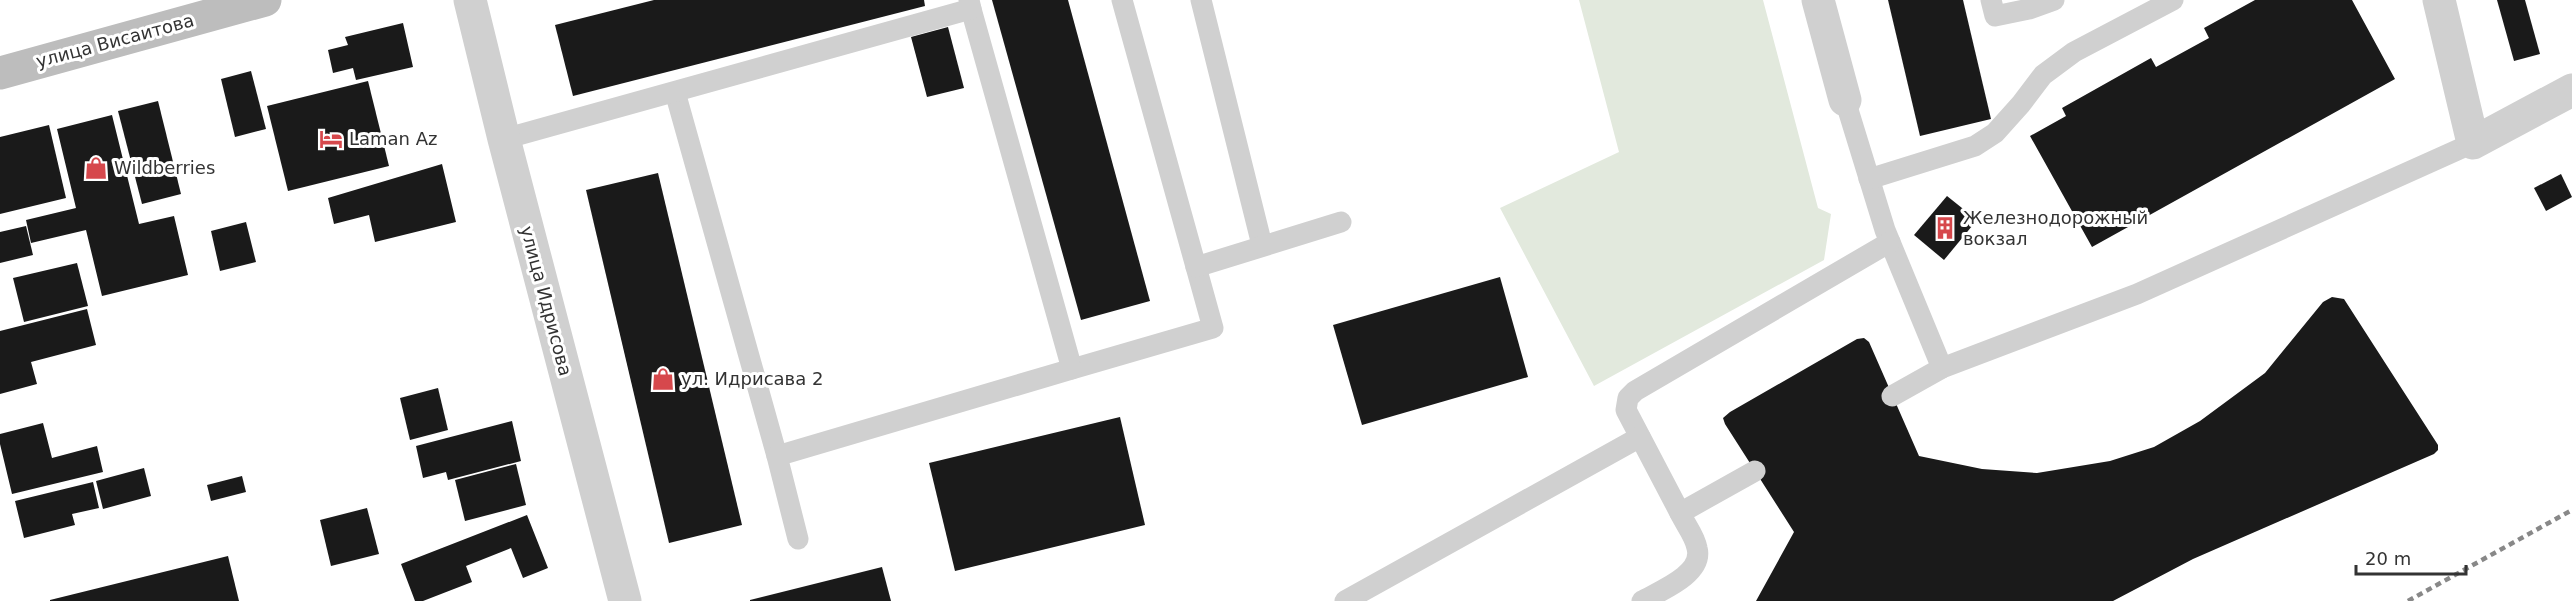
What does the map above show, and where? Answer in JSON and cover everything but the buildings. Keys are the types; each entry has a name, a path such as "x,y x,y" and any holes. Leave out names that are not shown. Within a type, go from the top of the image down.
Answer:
{"main road":[{"name":"улица Висаитова","path":"0,73 265,0"}],"street":[{"name":"улица Идрисова","path":"470,0 625,601"},
{"path":"1818,0 1845,100"},
{"path":"2439,0 2473,143 2572,90"}],"lane":[{"path":"777,456 1213,328 1122,0"},
{"path":"1201,0 1262,245"},
{"path":"1991,0 1995,16 2029,9 2054,0"},
{"path":"1869,179 1975,146 1995,133 2043,75 2074,52 2173,0"},
{"path":"504,139 675,92 970,5 1072,369"},
{"path":"675,92 798,539"},
{"path":"1845,100 1890,242 1942,368"},
{"path":"1892,396 1942,368 2137,294 2473,143"},
{"path":"1196,267 1341,222"},
{"path":"1642,601 1682,579 1696,562 1698,548 1626,410 1628,398 1635,391 1890,242"},
{"path":"1345,601 1640,437"},
{"path":"1680,513 1755,471"}],"shaded area":[{"path":"1579,0 1763,0 1818,208 1831,214 1824,260 1594,386 1500,208 1619,152"}],"railway":[{"path":"2408,601 2572,510"}],"place":[{"name":"Laman Az","path":"331,139"},
{"name":"Wildberries","path":"96,168"},
{"name":"Железнодорожный вокзал","path":"1945,228"},
{"name":"ул. Идрисава 2","path":"663,379"}]}
